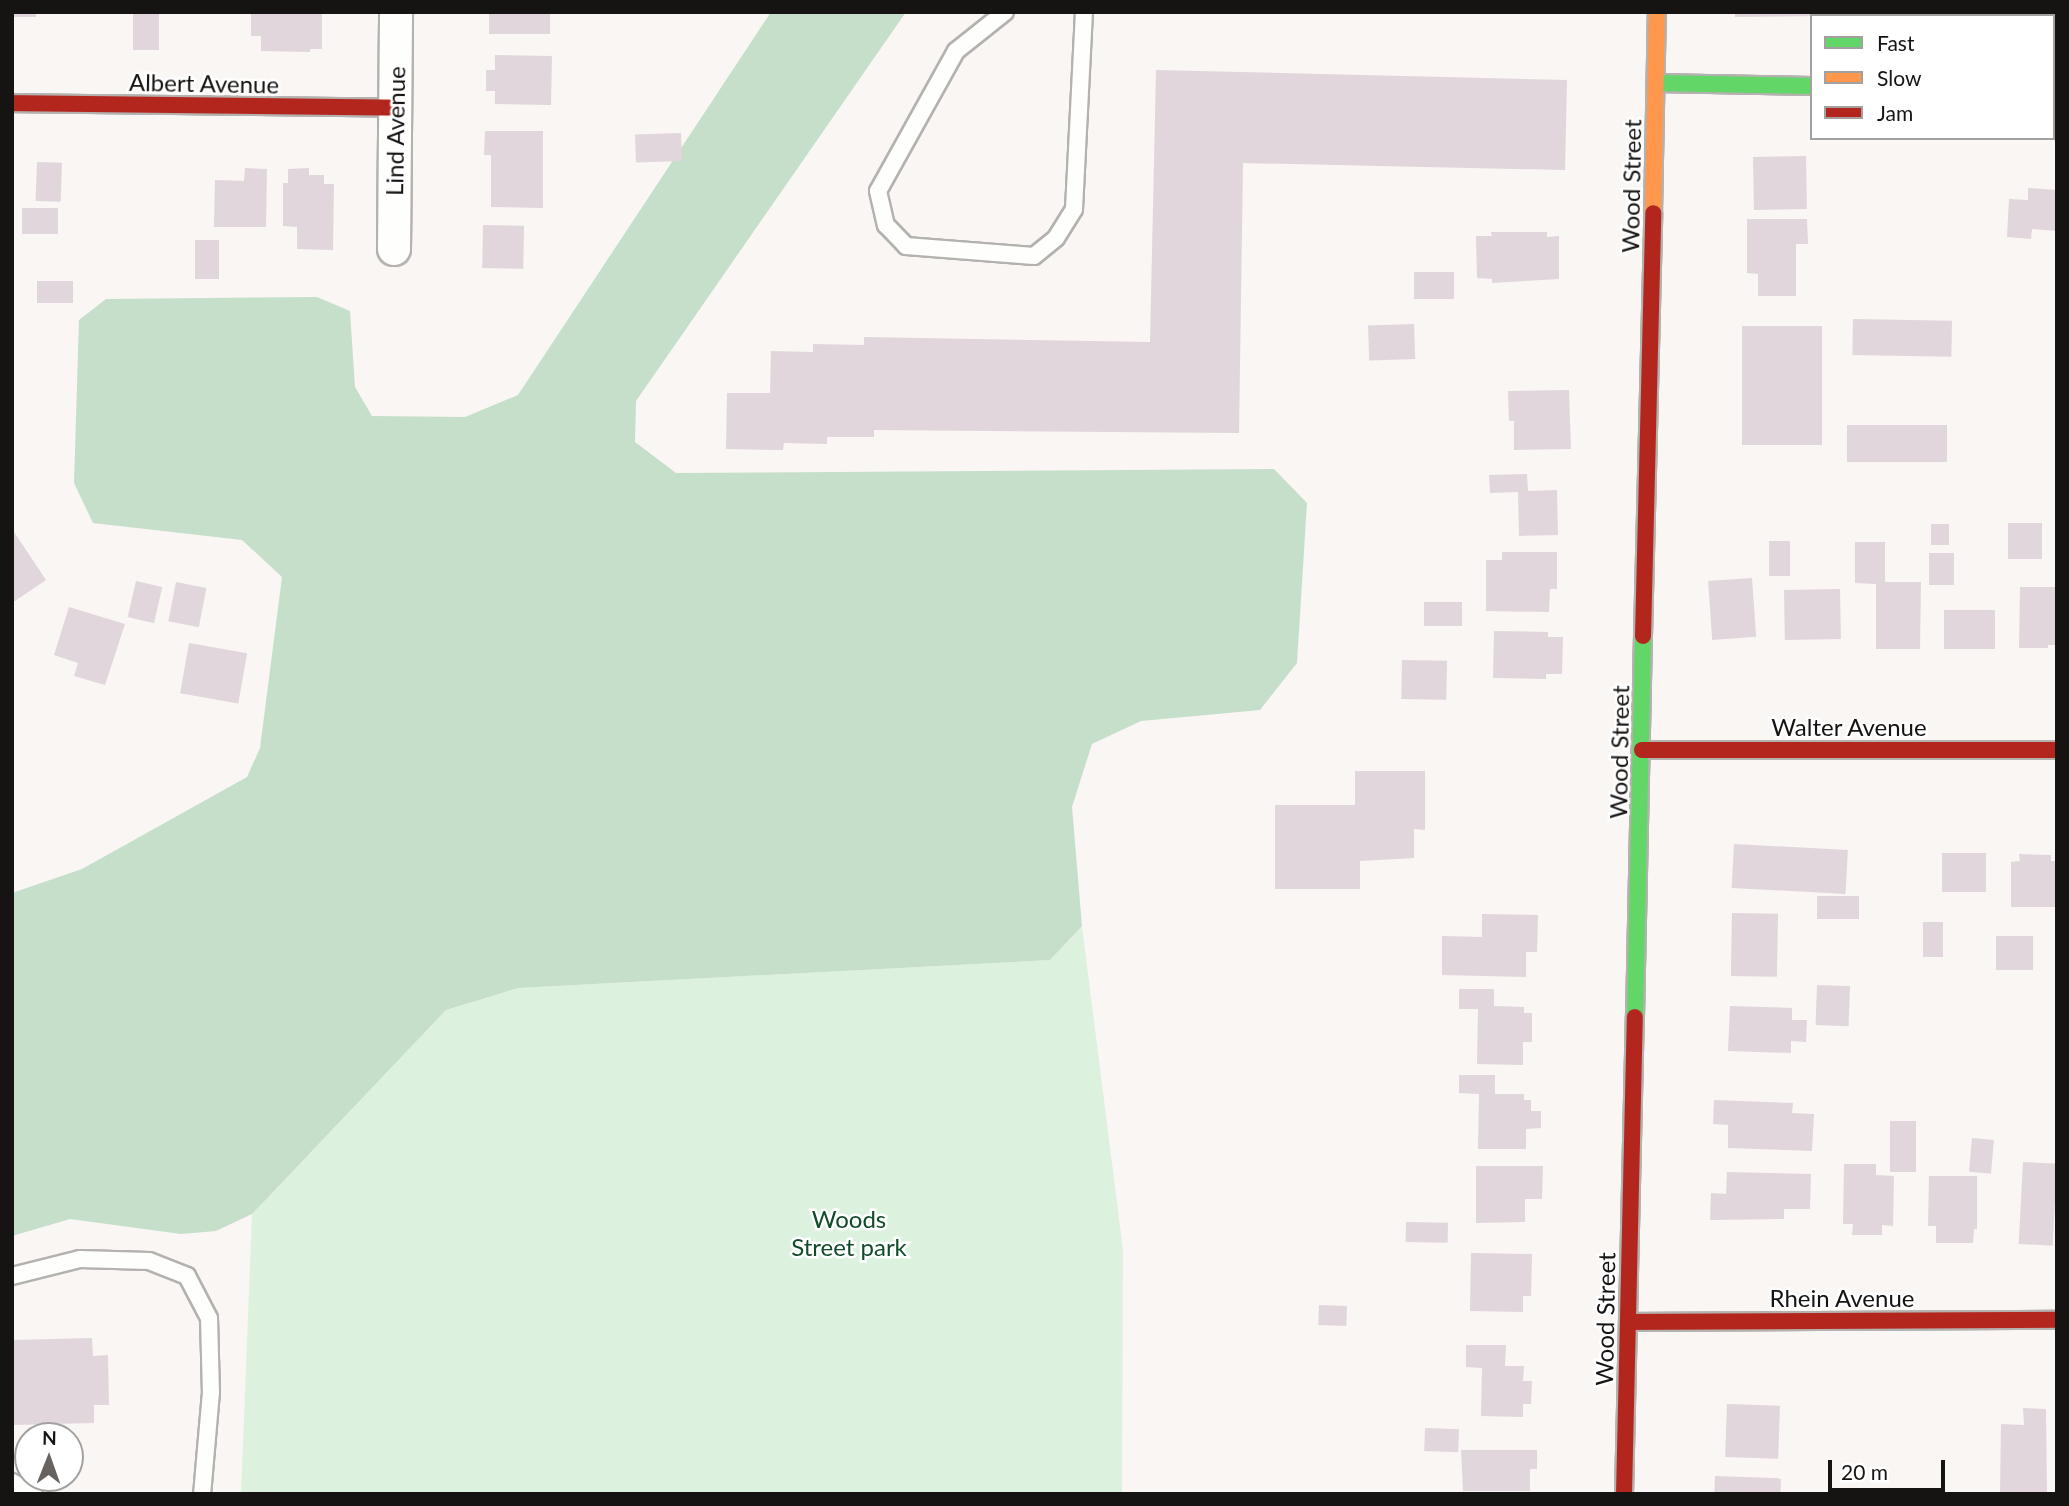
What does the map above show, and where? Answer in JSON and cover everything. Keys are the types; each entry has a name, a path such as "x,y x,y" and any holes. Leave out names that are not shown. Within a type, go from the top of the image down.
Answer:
{"street":[{"name":"Lind Avenue","path":"394,249 396,12"},
{"name":"Wood Street","path":"1625,1494 1657,12"},
{"path":"1656,83 1810,86"},
{"name":"Albert Avenue","path":"12,103 395,108"},
{"name":"Walter Avenue","path":"1642,750 2057,750"},
{"name":"Rhein Avenue","path":"1628,1322 2057,1320"}],"lane":[{"path":"1005,12 956,51 878,191 886,225 906,246 1034,256 1056,238 1074,209 1084,12"},
{"path":"12,1276 80,1259 149,1261 187,1276 209,1318 211,1392 202,1494"},
{"path":"12,1482 34,1494"}],"green space":[{"path":"771,12 906,12 636,401 635,442 676,473 1274,469 1307,503 1297,663 1260,710 1141,721 1092,744 1072,807 1082,926 1050,960 518,988 446,1010 252,1214 216,1231 181,1234 70,1219 12,1236 12,893 82,869 247,777 260,748 282,577 242,540 93,523 74,483 79,320 106,299 317,297 350,311 355,387 372,416 465,417 518,395"},
{"name":"Woods Street park","path":"1082,926 1123,1250 1122,1494 241,1494 252,1214 446,1010 518,988 1050,960"}],"building":[{"path":"12,12 36,12 36,17 12,17"},
{"path":"133,12 159,12 159,50 133,50"},
{"path":"251,12 322,13 322,49 310,49 310,52 261,51 261,36 251,36"},
{"path":"489,12 550,12 550,34 489,34"},
{"path":"1735,12 1815,12 1810,16 1735,17"},
{"path":"1849,12 1871,12 1871,14"},
{"path":"1896,12 1976,12 1976,14"},
{"path":"2057,12 2057,31 2055,14 2021,14"},
{"path":"495,55 552,56 551,105 495,104 495,91 486,91 486,70 495,70"},
{"path":"1156,70 1567,80 1565,170 1243,163 1239,433 874,430 874,437 827,437 827,444 784,443 783,450 726,449 727,393 770,393 771,351 813,352 813,344 864,345 864,337 1150,342"},
{"path":"485,131 543,131 543,208 491,207 491,155 484,155"},
{"path":"681,133 682,161 636,163 635,135"},
{"path":"1806,156 1807,209 1754,210 1753,157"},
{"path":"37,162 62,163 61,202 36,201"},
{"path":"245,168 267,169 266,227 214,227 215,180 244,181"},
{"path":"309,168 309,175 324,175 324,184 334,184 333,250 297,249 297,227 283,226 283,183 288,183 288,169"},
{"path":"2028,188 2057,190 2057,231 2032,229 2031,239 2007,237 2009,199 2028,200"},
{"path":"22,208 58,208 58,234 22,234"},
{"path":"1747,219 1807,219 1808,244 1796,244 1796,296 1758,296 1758,274 1747,273"},
{"path":"483,225 524,226 523,269 482,268"},
{"path":"1491,232 1547,232 1547,237 1559,236 1559,279 1492,283 1492,279 1477,278 1476,236 1492,236"},
{"path":"195,240 219,240 219,279 195,279"},
{"path":"1414,272 1454,272 1454,299 1414,299"},
{"path":"37,281 73,281 73,303 37,303"},
{"path":"1853,319 1952,321 1951,357 1852,355"},
{"path":"1414,324 1415,359 1369,361 1368,326"},
{"path":"1742,326 1822,326 1822,445 1742,445"},
{"path":"1569,390 1571,449 1514,450 1514,421 1509,421 1508,391"},
{"path":"1847,425 1947,425 1947,462 1847,462"},
{"path":"1527,474 1528,491 1557,490 1558,535 1519,536 1518,492 1490,493 1489,475"},
{"path":"2008,523 2042,523 2042,559 2008,559"},
{"path":"1931,524 1949,524 1949,545 1931,545"},
{"path":"12,529 46,580 12,603"},
{"path":"1769,541 1790,541 1790,576 1769,576"},
{"path":"1855,542 1885,542 1885,582 1921,582 1920,649 1876,649 1876,584 1855,583"},
{"path":"1502,552 1557,552 1557,589 1550,589 1549,612 1486,611 1486,560 1502,560"},
{"path":"1929,553 1954,553 1954,585 1929,585"},
{"path":"1752,578 1756,637 1712,640 1708,581"},
{"path":"136,581 162,587 154,623 128,617"},
{"path":"176,582 206,588 199,627 168,621"},
{"path":"2020,587 2057,587 2057,645 2048,645 2048,648 2019,648"},
{"path":"1840,589 1841,639 1785,640 1784,590"},
{"path":"1424,602 1462,602 1462,626 1424,626"},
{"path":"69,607 125,624 105,685 74,676 78,663 54,655"},
{"path":"1944,610 1995,610 1995,649 1944,649"},
{"path":"1494,631 1548,632 1548,637 1563,637 1562,674 1546,674 1546,679 1493,678"},
{"path":"189,643 247,653 238,703 180,693"},
{"path":"1402,660 1447,661 1446,700 1401,699"},
{"path":"1355,771 1425,771 1425,830 1414,829 1414,858 1360,861 1360,889 1275,889 1275,805 1355,805"},
{"path":"1734,844 1848,850 1846,894 1732,888"},
{"path":"1942,853 1986,853 1986,892 1942,892"},
{"path":"2019,854 2051,855 2051,861 2057,861 2057,907 2011,907 2011,862 2020,861"},
{"path":"1817,896 1859,896 1859,919 1817,919"},
{"path":"1732,913 1778,914 1777,977 1731,976"},
{"path":"1482,914 1538,915 1537,952 1526,952 1526,977 1442,975 1442,936 1482,937"},
{"path":"1923,922 1943,922 1943,957 1923,957"},
{"path":"1996,936 2033,936 2033,970 1996,970"},
{"path":"1817,985 1850,986 1849,1026 1816,1025"},
{"path":"1459,989 1494,989 1494,1006 1524,1007 1524,1013 1532,1013 1532,1042 1523,1042 1523,1065 1477,1064 1478,1009 1459,1009"},
{"path":"1730,1006 1792,1008 1792,1020 1807,1020 1806,1042 1791,1041 1791,1053 1728,1051"},
{"path":"1459,1075 1495,1075 1495,1094 1524,1094 1524,1100 1531,1100 1531,1111 1541,1111 1541,1128 1526,1129 1526,1149 1478,1149 1479,1094 1459,1093"},
{"path":"1714,1100 1793,1103 1792,1113 1814,1114 1812,1151 1728,1148 1728,1125 1713,1124"},
{"path":"1890,1121 1916,1121 1916,1172 1890,1172"},
{"path":"1972,1138 1994,1140 1991,1174 1969,1172"},
{"path":"2023,1162 2057,1164 2053,1246 2019,1244"},
{"path":"1844,1164 1876,1164 1876,1175 1894,1176 1893,1226 1882,1225 1882,1235 1852,1235 1853,1224 1843,1224"},
{"path":"1476,1166 1543,1166 1542,1199 1525,1199 1525,1222 1476,1223"},
{"path":"1727,1172 1811,1174 1810,1209 1784,1209 1784,1219 1710,1220 1711,1193 1726,1194"},
{"path":"1929,1176 1977,1176 1977,1229 1974,1229 1973,1243 1936,1243 1936,1226 1928,1226"},
{"path":"1406,1222 1448,1223 1448,1243 1406,1242"},
{"path":"1471,1253 1532,1254 1531,1296 1523,1296 1523,1312 1470,1311"},
{"path":"1319,1305 1347,1306 1346,1326 1318,1325"},
{"path":"92,1338 93,1356 108,1355 109,1405 94,1405 94,1423 14,1422 12,1425 12,1340"},
{"path":"1466,1345 1506,1345 1505,1366 1524,1366 1523,1381 1532,1381 1531,1404 1523,1404 1523,1417 1481,1416 1482,1368 1466,1367"},
{"path":"1727,1404 1780,1406 1778,1459 1725,1457"},
{"path":"2023,1408 2046,1409 2047,1493 2000,1492 2001,1424 2024,1425"},
{"path":"1425,1428 1459,1429 1458,1452 1424,1451"},
{"path":"1461,1450 1537,1450 1537,1469 1530,1469 1530,1491 1463,1491"},
{"path":"1715,1476 1781,1478 1780,1494 1714,1494"}],"traffic: fast":[{"path":"1656,83 1810,86"},
{"path":"1635,1017 1643,636"}],"traffic: slow":[{"path":"1653,213 1657,12"}],"traffic: jam":[{"path":"12,103 395,108"},
{"path":"1643,636 1653,213"},
{"path":"1642,750 2057,750"},
{"path":"1624,1494 1635,1017"},
{"path":"1628,1322 2057,1320"}]}
